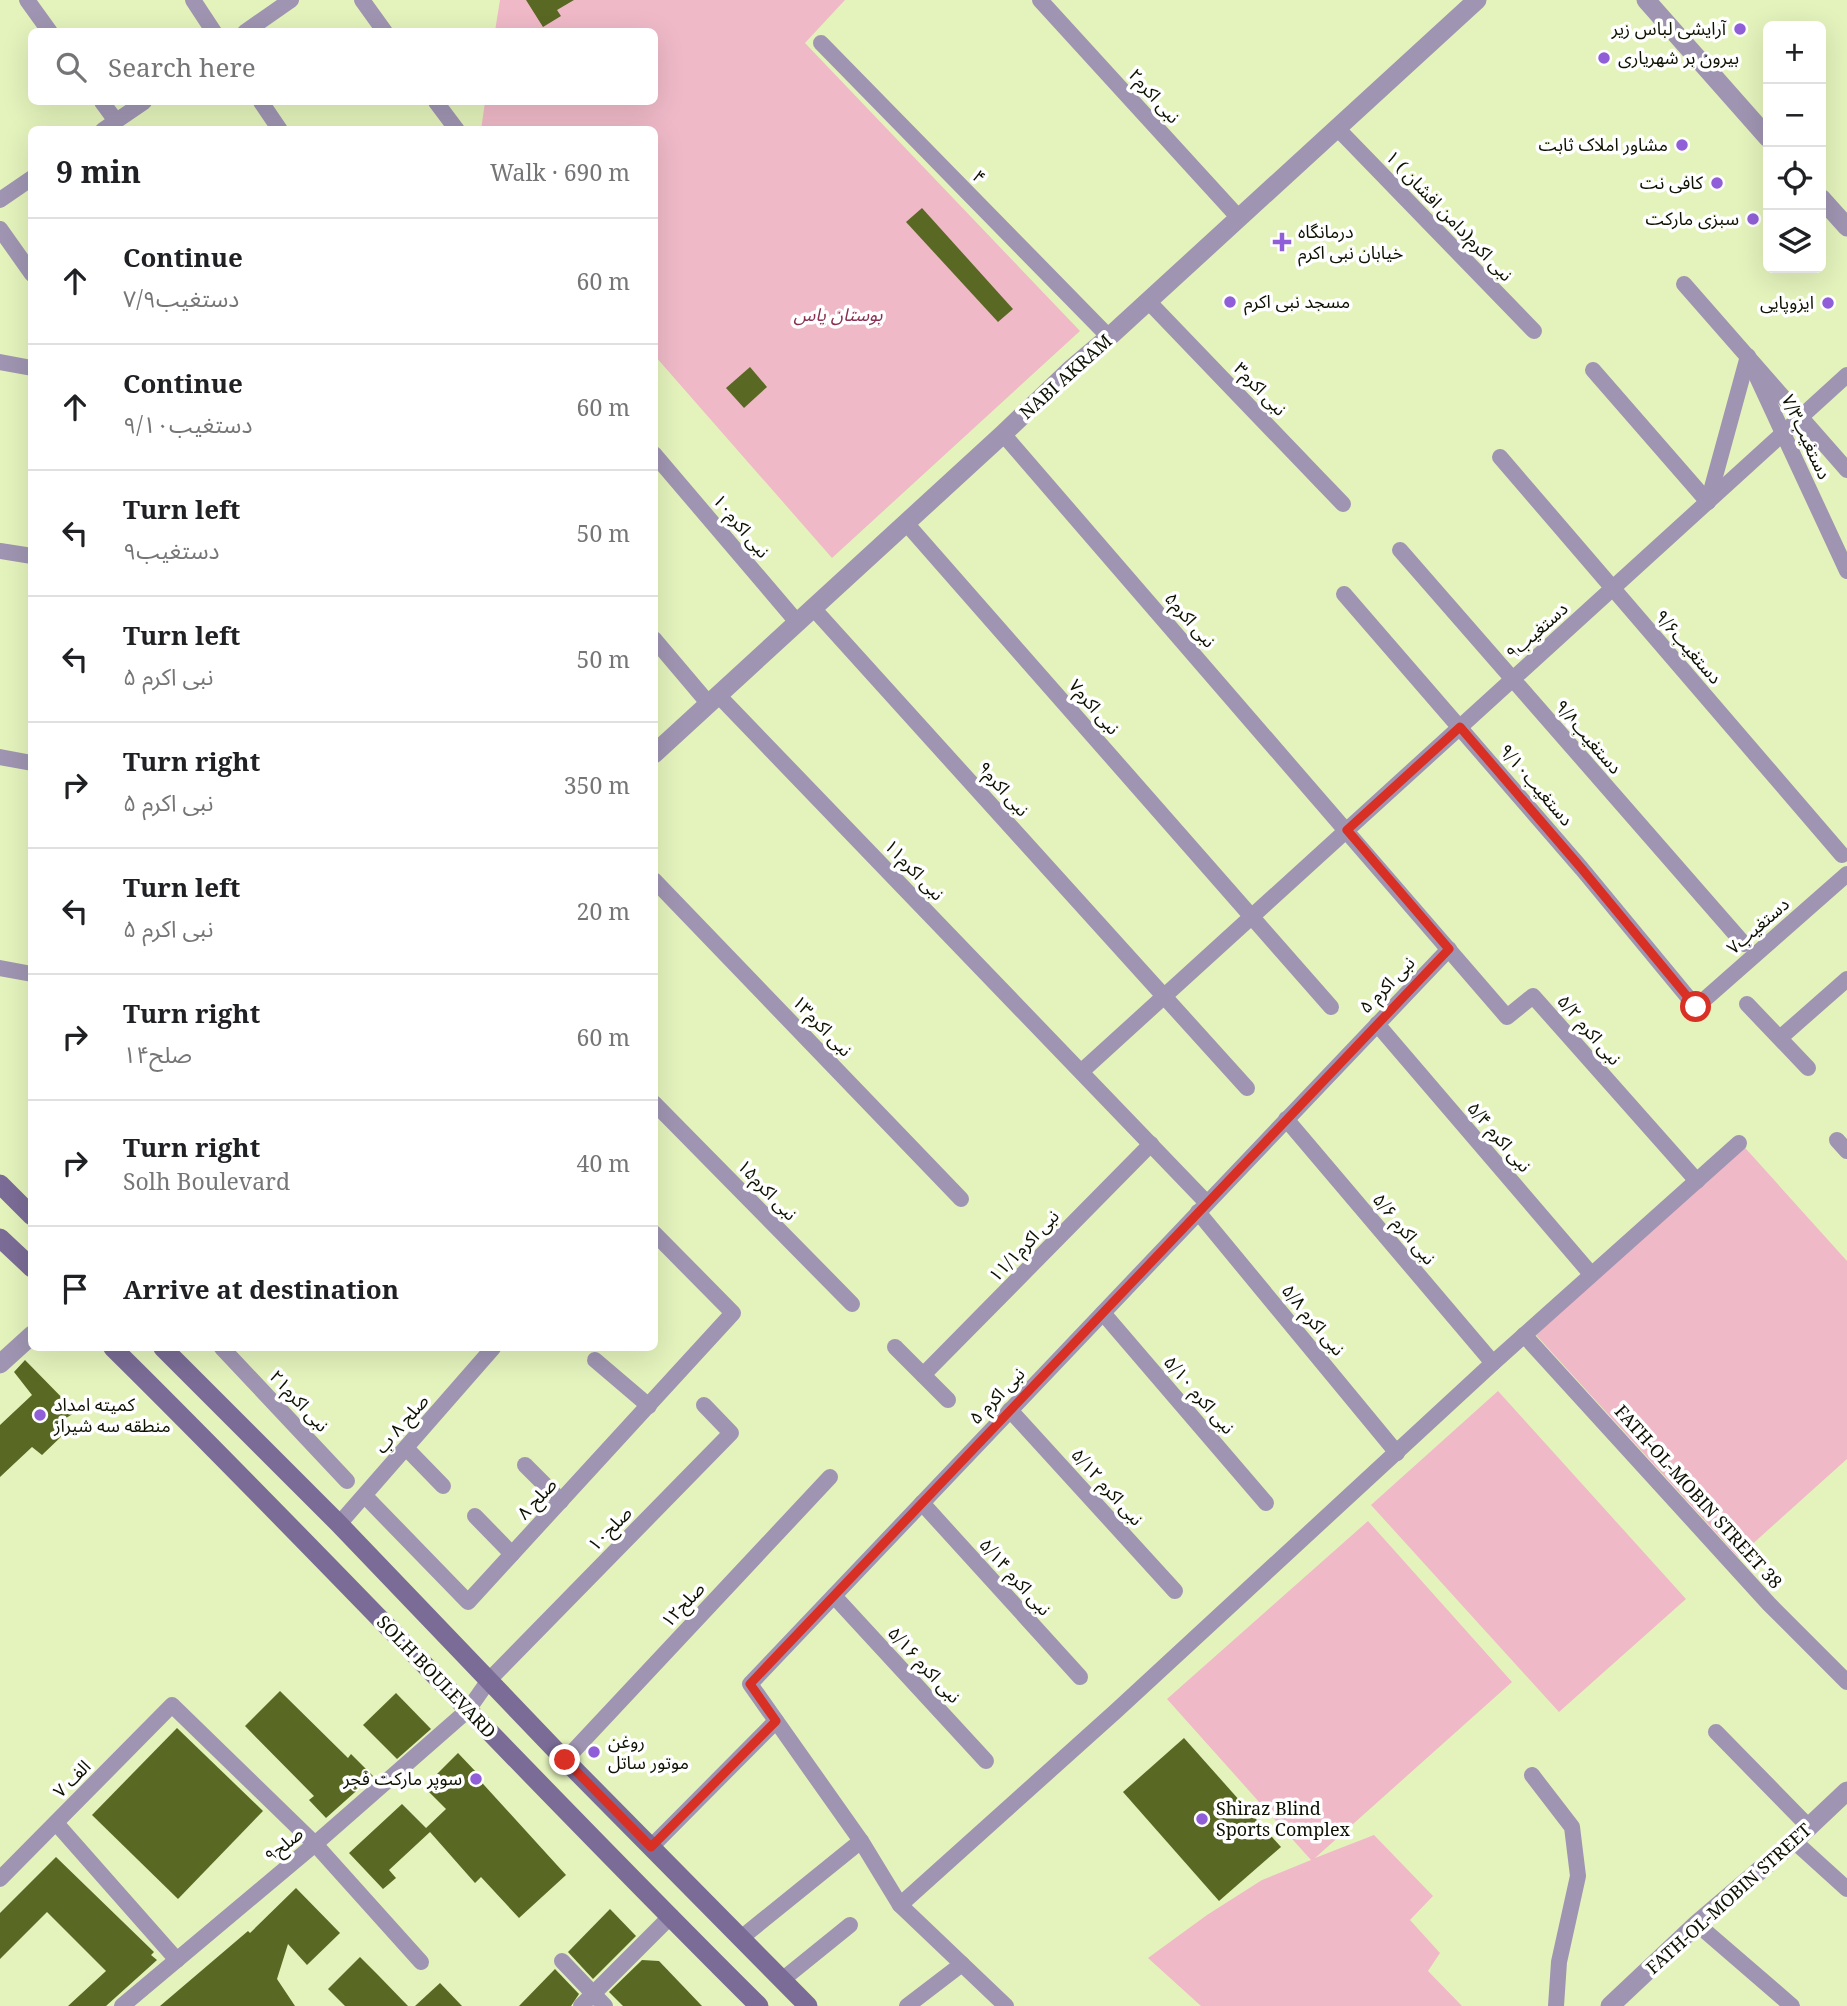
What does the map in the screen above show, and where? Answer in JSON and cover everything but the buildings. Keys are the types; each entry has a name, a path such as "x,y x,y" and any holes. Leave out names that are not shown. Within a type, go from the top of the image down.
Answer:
{"main road":[{"path":"0,1184 28,1212"},
{"path":"0,1238 28,1264"},
{"name":"SOLH BOULEVARD","path":"116,1351 246,1479 468,1710 760,2006"},
{"name":"SOLH BOULEVARD","path":"166,1351 339,1524 565,1760 808,2006"}],"street":[{"path":"27,0 47,28"},
{"path":"193,0 211,28"},
{"path":"251,28 291,0"},
{"path":"362,0 382,28"},
{"name":"نبی اکرم۲","path":"1040,0 1239,218"},
{"name":"NABI AKRAM","path":"658,750 1477,0"},
{"path":"1646,0 1763,132"},
{"name":"۴","path":"821,43 1109,337"},
{"path":"103,105 109,125 139,105"},
{"path":"263,105 277,126"},
{"path":"438,105 454,126"},
{"name":"۱ نبی اکرم(دامن افشان )","path":"1337,128 1534,331"},
{"path":"0,200 28,181"},
{"path":"1826,204 1847,227"},
{"path":"0,229 28,268"},
{"path":"1684,284 1847,470"},
{"name":"نبی اکرم۳","path":"1148,302 1343,504"},
{"path":"1708,502 1748,356"},
{"name":"دستغیب۷/۳","path":"1748,356 1847,571"},
{"path":"0,362 28,367"},
{"path":"1592,370 1708,502"},
{"name":"دستغیب۹","path":"1165,996 1847,375"},
{"name":"نبی اکرم۵","path":"1003,434 1347,830"},
{"name":"دستغیب۹/۶","path":"1500,457 1842,855"},
{"name":"نبی اکرم۱۰","path":"658,459 797,622"},
{"name":"نبی اکرم۷","path":"906,523 1331,1007"},
{"name":"دستغیب۹/۸","path":"1400,550 1744,944"},
{"path":"0,551 28,555"},
{"name":"دستغیب۹/۱۰","path":"1344,594 1582,869 1696,1007"},
{"name":"نبی اکرم۹","path":"813,608 1247,1088"},
{"name":"نبی اکرم۱۱","path":"658,643 1151,1144"},
{"path":"0,757 28,762"},
{"path":"1347,830 1449,949"},
{"name":"دستغیب۷","path":"1696,1007 1847,874"},
{"name":"نبی اکرم۱۳","path":"658,884 961,1199"},
{"name":"نبی اکرم ۵","path":"1006,2006 900,1905 861,1841 750,1684 1449,949"},
{"name":"نبی اکرم ۵/۲","path":"1449,949 1507,1017 1533,996 1697,1181"},
{"path":"0,968 28,973"},
{"path":"1780,1038 1847,979"},
{"path":"1082,1072 1165,996"},
{"path":"1748,1004 1808,1068"},
{"name":"نبی اکرم ۵/۴","path":"1377,1024 1591,1274"},
{"name":"نبی اکرم۱۵","path":"658,1107 852,1304"},
{"name":"نبی اکرم ۵/۶","path":"1286,1119 1493,1363"},
{"path":"900,1905 1116,1711 1493,1363 1739,1143"},
{"name":"نبی اکرم ۵/۸","path":"1151,1144 1397,1453"},
{"name":"نبی اکرم۱۱/۱","path":"923,1376 1151,1144"},
{"name":"۸ صلح","path":"365,1496 468,1602 733,1313 658,1237"},
{"name":"نبی اکرم ۵/۱۰","path":"1102,1313 1266,1503"},
{"name":"FATH-OL-MOBIN STREET 38","path":"1524,1335 1769,1604 1847,1682"},
{"path":"0,1364 28,1339"},
{"path":"895,1347 948,1400"},
{"name":"نبی اکرم۲۱","path":"225,1351 347,1481"},
{"name":"صلح ۸ ب","path":"339,1524 490,1351"},
{"path":"595,1360 649,1406"},
{"name":"صلح۱۰","path":"489,1680 731,1433 704,1405"},
{"name":"نبی اکرم ۵/۱۲","path":"1010,1410 1175,1591"},
{"path":"407,1448 443,1486"},
{"path":"525,1465 561,1501"},
{"name":"صلح۱۲","path":"565,1760 830,1477"},
{"name":"نبی اکرم ۵/۱۴","path":"922,1503 1080,1676"},
{"path":"474,1516 512,1554"},
{"name":"نبی اکرم ۵/۱۶","path":"834,1596 986,1761"},
{"name":"صلح۹","path":"122,2006 315,1844 468,1710 489,1680"},
{"name":"۷ الف","path":"0,1879 172,1705 315,1844"},
{"path":"651,1847 776,1721"},
{"path":"1716,1731 1809,1827"},
{"path":"1532,1775 1572,1827 1578,1876 1559,1962 1556,2006"},
{"name":"FATH-OL-MOBIN STREET","path":"1611,2006 1847,1791"},
{"path":"56,1822 177,1959"},
{"path":"741,1938 861,1841"},
{"path":"1794,1841 1847,1889"},
{"path":"315,1844 421,1962"},
{"path":"581,2006 671,1916"},
{"path":"1698,1924 1792,2006"},
{"path":"782,1980 850,1925"},
{"path":"562,1961 605,2006"},
{"path":"907,2006 962,1964"}],"green space":[{"name":"بوستان یاس","path":"500,0 845,0 805,43 1080,331 832,558 658,359 658,126 482,126 485,105 658,105 658,28 495,28"},
{"path":"1738,1140 1847,1261 1847,1459 1738,1557 1536,1335"},
{"path":"1498,1391 1686,1599 1559,1712 1371,1505"},
{"path":"1368,1521 1512,1682 1315,1858 1374,1835 1433,1896 1410,1920 1440,1953 1428,1971 1462,2006 1201,2006 1148,1958 1207,1915 1262,1880 1311,1860 1167,1699"}],"place":[{"name":"آرایشی لباس زیر","path":"1740,29"},
{"name":"بیرون بر شهریاری","path":"1604,58"},
{"name":"مشاور املاک ثابت","path":"1682,145"},
{"name":"کافی نت","path":"1717,183"},
{"name":"سبزی مارکت","path":"1753,219"},
{"name":"درمانگاه خیابان نبی اکرم","path":"1282,242"},
{"name":"مسجد نبی اکرم","path":"1230,302"},
{"name":"ایزوپایی","path":"1828,303"},
{"name":"کمیته امداد منطقه سه شیراز","path":"40,1415"},
{"name":"روغن موتور ساتل","path":"594,1752"},
{"name":"سوپر مارکت فجر","path":"476,1779"},
{"name":"Shiraz Blind Sports Complex","path":"1202,1819"}],"route":[{"path":"565,1760 651,1847 776,1721 750,1684 1449,949 1347,830 1460,727 1696,1007"}]}
